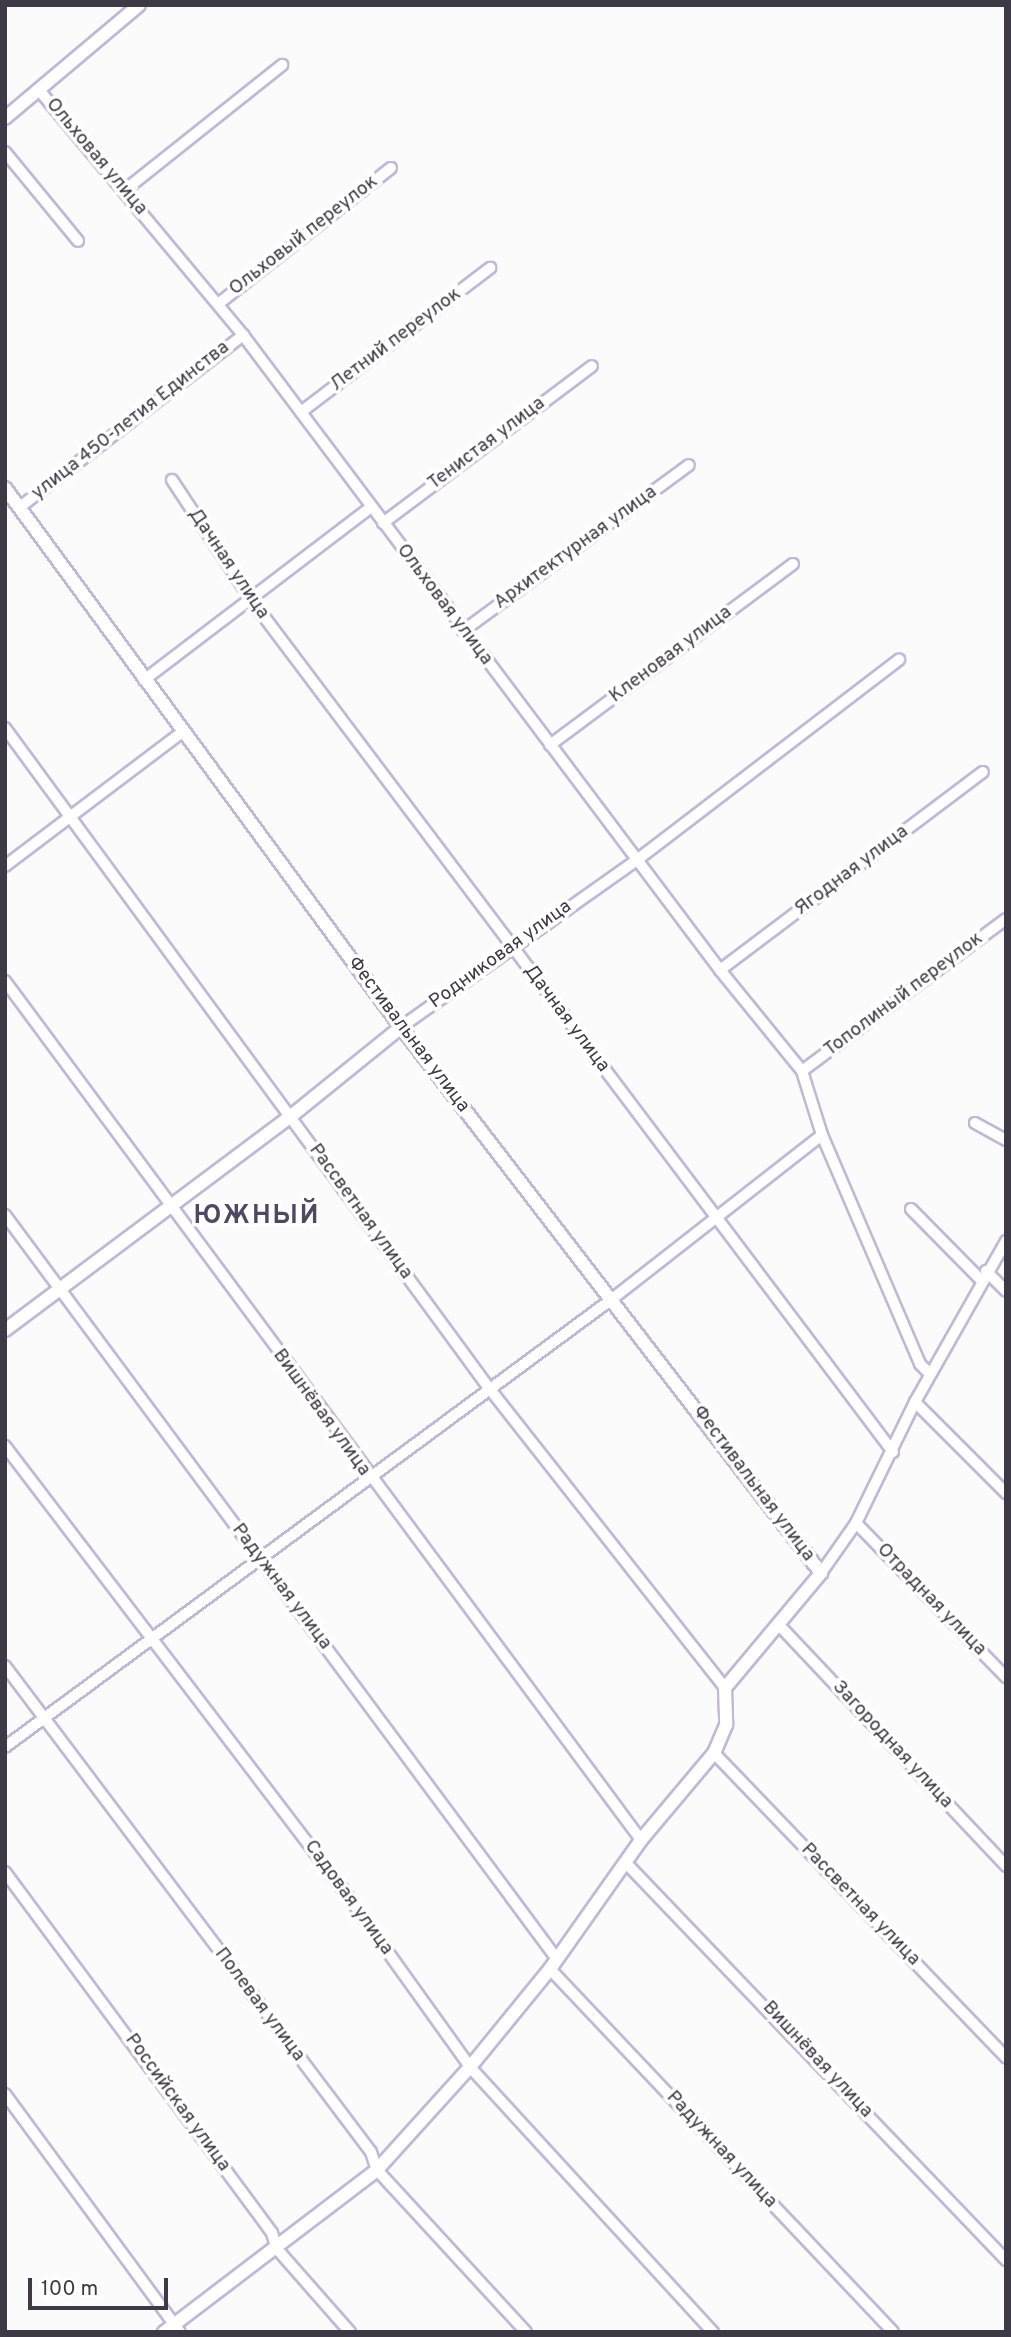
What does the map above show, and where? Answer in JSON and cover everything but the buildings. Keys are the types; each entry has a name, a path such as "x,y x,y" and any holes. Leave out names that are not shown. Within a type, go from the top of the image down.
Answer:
{"street":[{"path":"5,118 139,5"},
{"path":"125,190 282,65"},
{"name":"Ольховая улица","path":"39,90 125,190 243,335 720,970 802,1071 822,1135 920,1364 930,1374"},
{"path":"5,152 78,241"},
{"name":"Ольховый переулок","path":"218,304 390,168"},
{"name":"Летний переулок","path":"301,412 490,268"},
{"name":"улица 450-летия Единства","path":"20,507 243,335"},
{"name":"Тенистая улица","path":"383,523 592,366"},
{"name":"Архитектурная улица","path":"463,631 689,465"},
{"name":"Дачная улица","path":"172,480 250,598 714,1219 893,1451"},
{"name":"Фестивальная улица","path":"5,488 181,733 401,1027 821,1573"},
{"path":"144,680 371,507"},
{"name":"Кленовая улица","path":"550,745 793,564"},
{"name":"Родниковая улица","path":"5,1330 290,1117 401,1027 511,945 637,860 899,660"},
{"name":"Рассветная улица","path":"5,728 489,1388 725,1688"},
{"path":"5,866 181,733"},
{"name":"Ягодная улица","path":"720,970 983,772"},
{"name":"Тополиный переулок","path":"802,1071 1003,925"},
{"name":"Вишнёвая улица","path":"5,981 369,1479 641,1840"},
{"path":"975,1123 1006,1140"},
{"path":"5,1747 151,1642 612,1298 822,1135"},
{"path":"911,1209 983,1275 1006,1292"},
{"name":"Радужная улица","path":"5,1214 261,1560 553,1964 892,2332"},
{"path":"5,2094 172,2329 377,2170 470,2067 553,1964 641,1840 714,1753 726,1725 725,1688 821,1573 856,1523 915,1402 983,1275 1006,1241"},
{"path":"915,1402 1006,1493"},
{"name":"Садовая улица","path":"5,1446 151,1642 342,1888 470,2067 713,2332"},
{"name":"Отрадная улица","path":"856,1523 1006,1677"},
{"name":"Загородная улица","path":"779,1625 1006,1866"},
{"name":"Полевая улица","path":"5,1666 371,2152 377,2170 526,2332"},
{"name":"Рассветная улица","path":"714,1753 1006,2057"},
{"name":"Вишнёвая улица","path":"625,1862 1006,2260"},
{"name":"Российская улица","path":"5,1872 256,2212 276,2249 350,2332"}],"district":[{"name":"ЮЖНЫЙ","path":"257,1217"}]}
